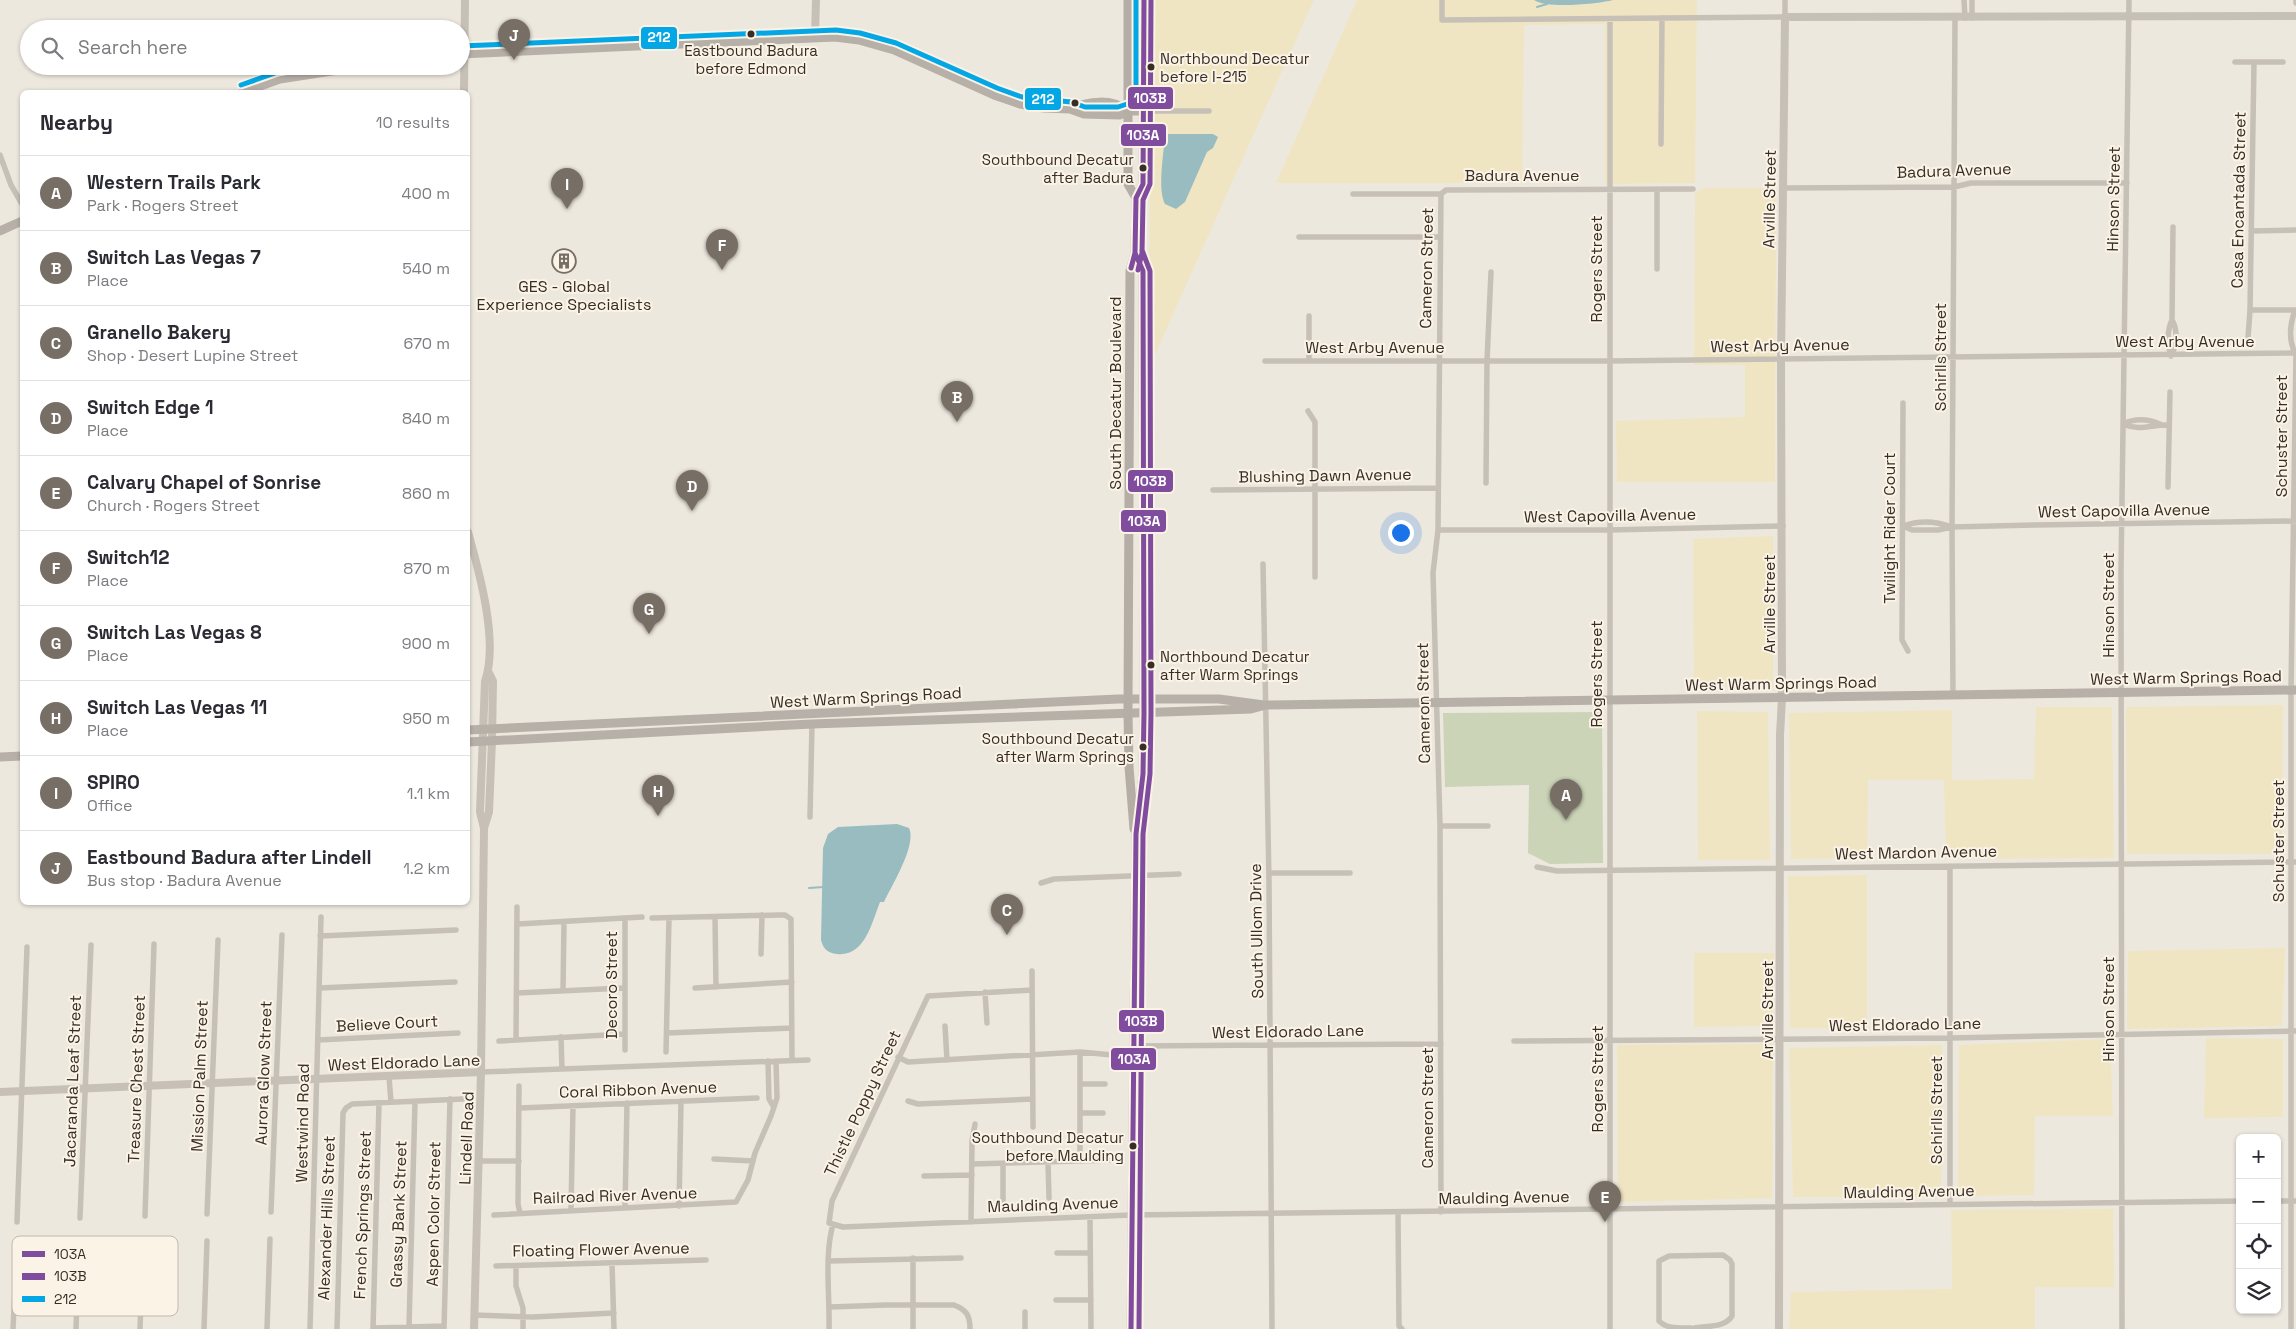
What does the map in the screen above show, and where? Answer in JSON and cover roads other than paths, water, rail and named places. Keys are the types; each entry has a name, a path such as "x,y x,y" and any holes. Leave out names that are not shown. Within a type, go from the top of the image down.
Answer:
{"main road":[{"name":"South Decatur Boulevard","path":"1128,0 1128,184 1136,198"},
{"name":"South Decatur Boulevard","path":"1136,834 1133,824 1128,713 1130,271 1135,253 1136,198 1143,184 1144,0"},
{"path":"470,54 815,36 859,40 894,50 994,95 1020,104 1044,108 1070,109 1084,114 1120,115 1128,111 1143,111"},
{"path":"250,90 280,79 306,75"},
{"path":"0,231 20,222"},
{"name":"South Decatur Boulevard","path":"1131,1329 1136,834 1142,776 1144,713 1143,271 1135,253"},
{"name":"West Warm Springs Road","path":"470,730 1128,699 1220,699 1266,705 2294,690"},
{"name":"West Warm Springs Road","path":"470,742 812,724 1251,709 1266,705"},
{"path":"0,757 20,756"}],"street":[{"path":"465,20 466,0"},
{"path":"815,36 816,0"},
{"path":"1442,0 1442,20 2296,16"},
{"name":"Arville Street","path":"1779,1329 1781,1039 1779,868 1783,526 1781,359 1785,0"},
{"path":"1964,0 1968,18"},
{"path":"1968,18 1972,0"},
{"name":"Hinson Street","path":"2122,1329 2122,524 2129,0"},
{"path":"1661,144 1662,18"},
{"name":"Schirlls Street","path":"1953,696 1955,18"},
{"name":"Rogers Street","path":"1610,19 1610,1329"},
{"path":"2234,62 2283,62"},
{"name":"Casa Encantada Street","path":"2248,338 2254,62"},
{"path":"464,75 464,90"},
{"path":"1143,111 1209,112"},
{"path":"0,155 11,185 20,201"},
{"name":"Badura Avenue","path":"1782,188 1954,187 1971,183 2127,183"},
{"path":"1656,269 1657,189"},
{"name":"Badura Avenue","path":"1353,194 1441,194 1446,190 1693,189"},
{"name":"Cameron Street","path":"1441,194 1438,530 1433,573 1440,826 1441,1212"},
{"path":"2171,356 2175,348 2175,326 2172,320 2173,227"},
{"path":"2251,231 2296,230"},
{"path":"1299,237 1440,237"},
{"path":"1486,483 1487,361 1491,272"},
{"path":"2250,310 2296,311"},
{"name":"Schuster Street","path":"2291,1329 2296,352 2291,344 2290,322 2296,311"},
{"path":"1309,316 1309,361"},
{"name":"West Arby Avenue","path":"1265,361 2171,356 2296,352"},
{"path":"2168,487 2170,392"},
{"name":"Twilight Rider Court","path":"1903,403 1902,640 1908,652"},
{"path":"1308,411 1314,422 1315,577"},
{"path":"2123,424 2131,428 2152,428 2160,424 2169,425"},
{"name":"Blushing Dawn Avenue","path":"1213,490 1438,488"},
{"name":"West Capovilla Avenue","path":"1902,526 1912,522 1939,522 1952,527 2295,522"},
{"name":"West Capovilla Avenue","path":"1438,530 1609,530 1783,526"},
{"name":"Lindell Road","path":"470,540 485,598 488,622 488,671 485,681 480,812 484,828 481,1072 474,1329"},
{"name":"South Ullom Drive","path":"1263,564 1269,873 1272,1329"},
{"name":"Lindell Road","path":"484,828 489,812 493,729 493,682 488,671"},
{"path":"810,816 812,724"},
{"path":"1440,826 1488,826"},
{"name":"West Mardon Avenue","path":"1537,867 1557,871 2294,862"},
{"name":"Schirlls Street","path":"1950,866 1950,1204"},
{"path":"1269,873 1350,873"},
{"path":"1041,883 1054,879 1136,874 1179,874"},
{"path":"516,1040 518,907"},
{"path":"652,918 785,915 790,919 792,1060"},
{"path":"761,954 762,916"},
{"name":"Westwind Road","path":"310,1329 321,917"},
{"path":"518,924 625,920 642,917"},
{"path":"715,917 716,987"},
{"path":"666,1052 669,918"},
{"name":"Decoro Street","path":"625,920 625,1050"},
{"path":"563,991 564,922"},
{"path":"320,936 456,930"},
{"name":"Aurora Glow Street","path":"271,1212 282,935"},
{"name":"Mission Palm Street","path":"208,1214 218,940"},
{"name":"Treasure Chest Street","path":"145,1216 154,944"},
{"name":"Jacaranda Leaf Street","path":"80,1218 91,945"},
{"path":"17,1222 27,947"},
{"path":"1032,971 1033,1127"},
{"path":"319,988 455,982"},
{"path":"695,988 792,982"},
{"path":"517,993 624,988"},
{"path":"987,1023 985,992 1032,990"},
{"name":"Thistle Poppy Street","path":"829,1329 829,1261 832,1201 898,1057 928,996 985,992"},
{"path":"945,1026 947,1060"},
{"path":"667,1033 792,1028"},
{"name":"West Eldorado Lane","path":"1514,1041 1950,1038 2121,1033 2294,1031"},
{"name":"Believe Court","path":"318,1040 458,1033"},
{"path":"499,1041 624,1034"},
{"path":"561,1037 562,1069"},
{"name":"West Eldorado Lane","path":"1135,1046 1441,1044"},
{"path":"1080,1052 1080,1161"},
{"path":"898,1057 908,1062 1080,1052 1135,1057"},
{"name":"West Eldorado Lane","path":"0,1092 808,1060"},
{"path":"768,1061 769,1099 773,1106"},
{"path":"714,1159 753,1161 776,1098 776,1061"},
{"path":"389,1076 392,1102"},
{"path":"1080,1084 1105,1084"},
{"path":"519,1086 518,1204 520,1213"},
{"name":"Coral Ribbon Avenue","path":"520,1108 757,1098"},
{"name":"Aspen Color Street","path":"444,1328 450,1099"},
{"path":"379,1103 463,1099"},
{"path":"908,1101 918,1104 1033,1099"},
{"path":"679,1206 681,1101"},
{"name":"Grassy Bank Street","path":"408,1327 414,1102"},
{"name":"Alexander Hills Street","path":"337,1329 342,1123 346,1108 352,1104 379,1103"},
{"name":"French Springs Street","path":"373,1329 379,1103"},
{"path":"625,1208 627,1103"},
{"path":"571,1210 573,1106"},
{"path":"1080,1113 1103,1112"},
{"path":"971,1222 972,1141 976,1124"},
{"path":"972,1164 1111,1160"},
{"path":"479,1161 519,1161"},
{"name":"Railroad River Avenue","path":"494,1215 736,1202 748,1180 753,1161"},
{"path":"1048,1162 1049,1198"},
{"path":"1003,1164 1003,1203"},
{"path":"924,1176 972,1175"},
{"name":"Maulding Avenue","path":"831,1224 843,1227 1131,1215 2236,1201"},
{"path":"1398,1212 1399,1326 1402,1329"},
{"path":"1090,1216 1091,1329"},
{"path":"267,1329 270,1239"},
{"path":"204,1329 207,1241"},
{"path":"1057,1252 1090,1252"},
{"path":"1723,1255 1732,1264 1732,1316 1729,1324 1722,1327 1690,1329 1669,1329 1659,1321 1659,1261 1669,1256 1723,1255"},
{"path":"913,1258 913,1329"},
{"path":"829,1261 961,1258"},
{"name":"Floating Flower Avenue","path":"496,1266 706,1260"},
{"path":"612,1263 614,1329"},
{"path":"516,1266 517,1292 524,1317 523,1329"},
{"path":"1056,1300 1091,1300"},
{"path":"830,1307 954,1305 965,1309 970,1318 970,1329"},
{"path":"1025,1312 1025,1329"},
{"path":"474,1315 524,1317 614,1313"},
{"path":"13,1329 14,1316"},
{"path":"76,1316 76,1329"},
{"path":"140,1316 140,1329"},
{"path":"373,1329 408,1327 444,1328"}],"water":[{"path":"1534,0 1613,0 1560,5 1540,3"},
{"path":"1168,134 1213,134 1218,137 1213,148 1207,152 1185,202 1176,209 1165,204 1161,189 1165,136"},
{"path":"897,824 909,828 911,835 910,844 898,876 884,902 880,902 866,937 854,950 847,953 837,954 828,951 824,948 821,940 823,848 828,834 838,827"}],"waterway":[{"path":"1537,7 1547,4"},
{"path":"809,888 824,887"}],"place":[{"name":"Eastbound Badura before Edmond","path":"751,34"},
{"name":"Eastbound Badura after Lindell","path":"514,60"},
{"name":"Northbound Decatur before I-215","path":"1151,67"},
{"name":"Southbound Decatur after Badura","path":"1143,168"},
{"name":"SPIRO","path":"567,209"},
{"name":"GES - Global Experience Specialists","path":"564,261"},
{"name":"Switch12","path":"722,270"},
{"name":"Switch Las Vegas 7","path":"957,422"},
{"name":"Switch Edge 1","path":"692,511"},
{"name":"Switch Las Vegas 8","path":"649,634"},
{"name":"Northbound Decatur after Warm Springs","path":"1151,665"},
{"name":"Southbound Decatur after Warm Springs","path":"1143,747"},
{"name":"Switch Las Vegas 11","path":"658,816"},
{"name":"Western Trails Park","path":"1566,820"},
{"name":"Granello Bakery","path":"1007,935"},
{"name":"Southbound Decatur before Maulding","path":"1133,1146"},
{"name":"Calvary Chapel of Sonrise","path":"1605,1222"}]}
